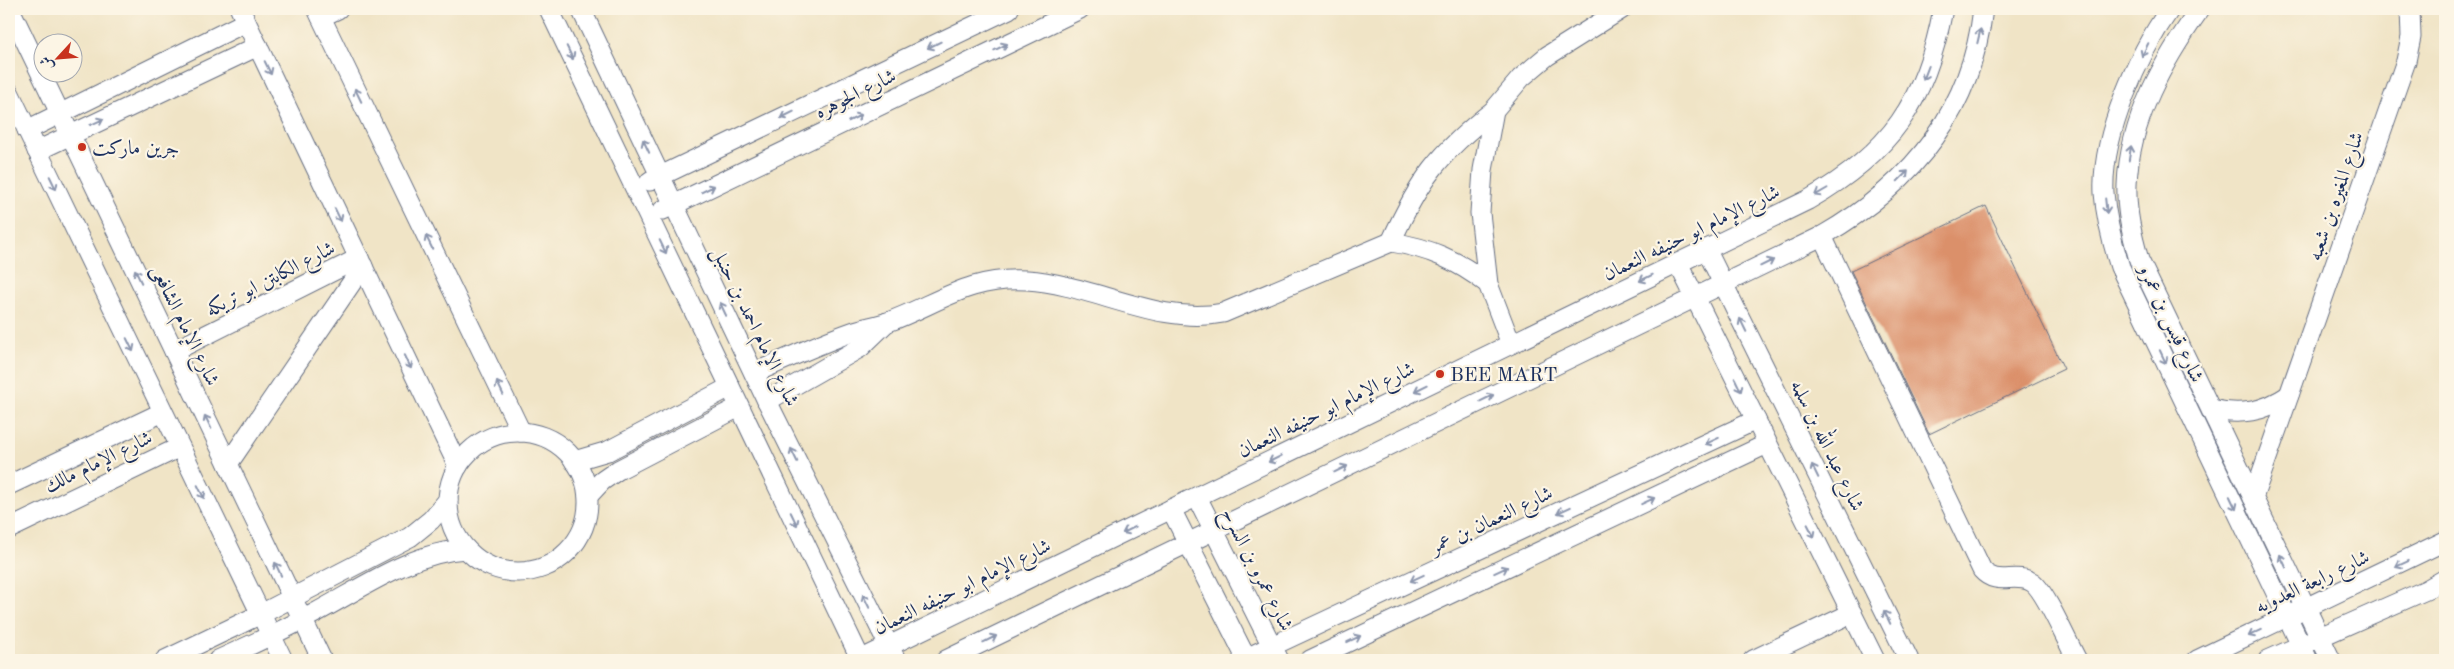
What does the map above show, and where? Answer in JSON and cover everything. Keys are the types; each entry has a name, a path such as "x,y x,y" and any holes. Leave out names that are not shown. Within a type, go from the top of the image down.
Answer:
{"street":[{"name":"شارع الإمام الشافعى","path":"10,9 322,660"},
{"path":"338,9 319,13 521,432"},
{"path":"549,9 861,660"},
{"name":"شارع الإمام احمد بن حنبل","path":"581,9 767,401 892,653"},
{"name":"شارع الجوهره","path":"635,188 1009,9"},
{"name":"شارع الجوهره","path":"649,218 1080,9"},
{"path":"1391,242 1408,203 1432,167 1461,136 1494,110 1521,78 1546,56 1622,9"},
{"name":"شارع الإمام ابو حنيفه النعمان","path":"861,660 892,653 1171,509 1706,250 1808,200 1839,182 1868,160 1892,133 1910,108 1926,76 1937,41 1943,9"},
{"path":"946,660 1695,298 1822,236 1855,217 1885,194 1938,136 1957,103 1971,68 1983,9"},
{"name":"شارع قيس بن عمرو","path":"2170,9 2154,32 2134,72 2108,152 2104,191 2108,230 2120,267 2304,653"},
{"name":"شارع قيس بن عمرو","path":"2200,9 2177,41 2141,113 2130,149 2126,186 2129,224 2138,260 2331,660"},
{"name":"شارع المغيره بن شعبه","path":"2254,498 2406,61 2411,37 2410,9"},
{"path":"28,130 243,15 458,466"},
{"path":"37,150 258,46"},
{"path":"9,92 283,660"},
{"path":"1494,110 1483,170 1480,213 1488,284 1511,344"},
{"path":"1822,236 1982,570 1995,579 2025,579 2037,586 2077,660"},
{"path":"754,373 833,339 888,322 964,288 995,281 1027,280 1059,285 1175,315 1206,316 1223,313 1391,242 1418,246 1443,255 1467,268 1488,284"},
{"name":"شارع عبد الله بن سلمه","path":"1706,250 1909,660"},
{"path":"228,464 361,262"},
{"name":"شارع الكابتن ابو تريكه","path":"174,351 361,262"},
{"path":"1678,263 1875,660"},
{"path":"767,401 860,348 888,322"},
{"path":"574,461 608,451 730,388"},
{"path":"2211,409 2238,414 2252,412 2278,403 2289,395"},
{"path":"588,496 602,481 618,470 740,407"},
{"name":"شارع الإمام مالك","path":"9,486 163,412"},
{"name":"شارع النعمان بن عمر","path":"1245,660 1275,653 1756,420"},
{"path":"521,432 541,436 554,442 574,461 584,477 588,496 586,518 579,538 565,555 546,566 525,572 504,570 483,563 466,549 453,526 448,500 451,483 458,466 467,454 492,437 521,432"},
{"path":"1310,660 1767,444"},
{"name":"شارع الإمام مالك","path":"9,529 180,447"},
{"name":"شارع عمرو بن السرح","path":"1196,497 1275,653"},
{"path":"165,660 292,599 410,536 431,520 448,500"},
{"path":"1171,509 1245,660"},
{"name":"شارع رابعة العدويه","path":"2197,660 2288,618 2445,541"},
{"path":"218,660 271,636 419,559 442,552 466,549"},
{"path":"2268,660 2304,653 2319,637 2426,590 2445,579"},
{"path":"1753,660 1852,613"}],"building":[{"path":"1986,206 2064,369 1929,434 1851,271"}],"place":[{"name":"جرين ماركت","path":"82,147"},
{"name":"BEE MART","path":"1440,374"}]}
